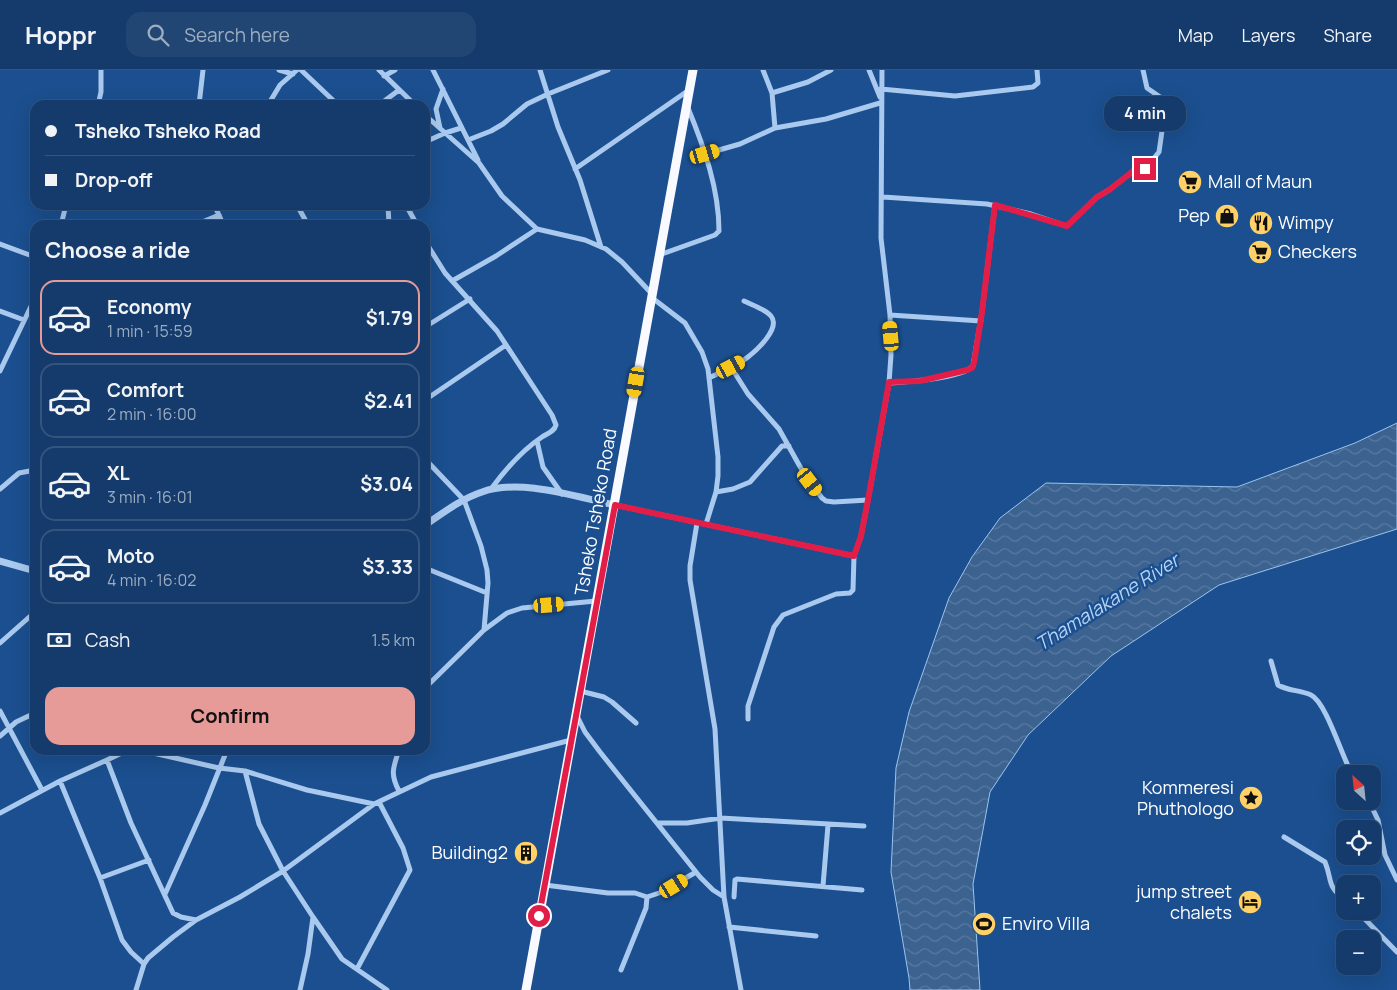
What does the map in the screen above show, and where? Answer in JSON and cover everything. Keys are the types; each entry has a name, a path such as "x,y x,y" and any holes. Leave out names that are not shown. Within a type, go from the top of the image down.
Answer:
{"highway":[{"name":"Tsheko Tsheko Road","path":"526,990 693,70"}],"street":[{"path":"99,100 101,70"},
{"path":"200,100 203,70"},
{"path":"279,70 293,74"},
{"path":"271,100 280,86 299,70 332,100"},
{"path":"379,70 410,100"},
{"path":"384,76 395,70"},
{"path":"433,70 479,163 502,196 537,229 585,240 601,247 622,262 652,295 679,317 692,333 705,361 709,378 718,457 716,492 706,524"},
{"path":"540,70 558,127 575,169 601,247"},
{"path":"468,140 503,124 527,104 608,70"},
{"path":"763,70 772,94 776,128"},
{"path":"772,94 808,82 831,70"},
{"path":"869,70 881,102"},
{"path":"748,718 748,706 776,623 784,615 804,606 836,594 852,592 854,556 861,536 868,500 889,382 891,355 890,315 881,238 883,196 882,70"},
{"path":"881,89 939,96 966,96 1036,86 1038,81 1037,70"},
{"path":"883,196 995,205 1067,226 1097,197 1134,170 1145,169 1159,152 1166,103 1146,88 1143,70"},
{"path":"442,131 436,109 443,89"},
{"path":"386,100 399,90"},
{"path":"575,169 689,90"},
{"path":"705,154 740,144 776,128 826,119 881,102"},
{"path":"659,255 718,233 714,191 705,154 686,105"},
{"path":"430,120 479,163"},
{"path":"430,139 442,131 461,128"},
{"path":"889,382 926,380 971,369 974,363 981,321 995,205"},
{"path":"216,210 221,220"},
{"path":"208,220 219,216"},
{"path":"452,281 496,256 537,229"},
{"path":"0,244 30,256"},
{"path":"430,249 452,281 497,331 552,415 556,425 552,431 517,458 491,489"},
{"path":"430,324 470,299"},
{"path":"709,378 747,358 768,337 774,325 770,315 744,301"},
{"path":"0,371 30,308"},
{"path":"0,311 24,320"},
{"path":"890,315 981,321"},
{"path":"430,397 506,345"},
{"path":"731,367 748,394 779,429 810,482 826,502 868,500"},
{"path":"537,441 543,467 562,494"},
{"path":"716,492 733,489 750,482 782,446 789,446"},
{"path":"430,465 464,500 484,556 487,570 484,630"},
{"path":"0,489 18,473 30,471"},
{"path":"430,522 464,500 491,489 529,487 854,556"},
{"path":"698,523 690,566 690,580 715,729 724,897 741,990"},
{"path":"0,561 30,570"},
{"path":"430,570 487,593"},
{"path":"430,682 484,630 506,614 522,608 596,601"},
{"path":"0,643 30,616"},
{"path":"1271,661 1278,685 1312,695 1317,700 1337,739 1347,765"},
{"path":"580,691 604,697 636,723"},
{"path":"0,711 42,790"},
{"path":"576,713 579,722 586,732 696,872 707,884 724,897"},
{"path":"0,736 23,718 30,715"},
{"path":"136,990 144,964 153,954 196,920 240,897 283,871 376,803 430,776 571,740"},
{"path":"0,813 60,781 118,755"},
{"path":"162,755 245,772 307,790 376,803 403,848 410,870 357,969"},
{"path":"165,894 205,805 225,755"},
{"path":"397,755 392,772 394,782 399,791"},
{"path":"107,760 131,823 173,913 181,918 196,920"},
{"path":"245,772 259,824 283,871 341,957 387,990"},
{"path":"60,781 100,878 122,940 144,964"},
{"path":"1373,810 1378,820 1385,855 1397,880"},
{"path":"657,823 687,823 721,818 864,826"},
{"path":"823,886 828,824"},
{"path":"1284,837 1325,862 1329,881 1336,893"},
{"path":"100,878 149,860"},
{"path":"545,885 595,892 635,893 647,897 662,892 696,872"},
{"path":"734,897 735,880 737,878 862,890"},
{"path":"621,970 646,908 647,897"},
{"path":"300,990 308,954 313,917"},
{"path":"1366,920 1397,952"},
{"path":"728,927 816,936"}],"water":[{"name":"Thamalakane River","path":"1397,423 1397,529 1219,585 1111,656 1028,735 990,792 973,884 980,990 910,990 891,872 896,768 909,712 949,598 972,557 1000,518 1046,483 1237,487 1355,443"}],"place":[{"name":"Mall of Maun","path":"1190,182"},
{"name":"Pep","path":"1227,216"},
{"name":"Wimpy","path":"1261,223"},
{"name":"Checkers","path":"1260,252"},
{"name":"Kommeresi Phuthologo","path":"1251,798"},
{"name":"Building2","path":"526,853"},
{"name":"jump street chalets","path":"1250,902"},
{"name":"Enviro Villa","path":"984,924"}],"route":[{"path":"539,916 615,505 854,556 861,536 889,382 931,380 972,368 982,312 995,205 1067,226 1097,197 1134,170 1145,169"}]}
